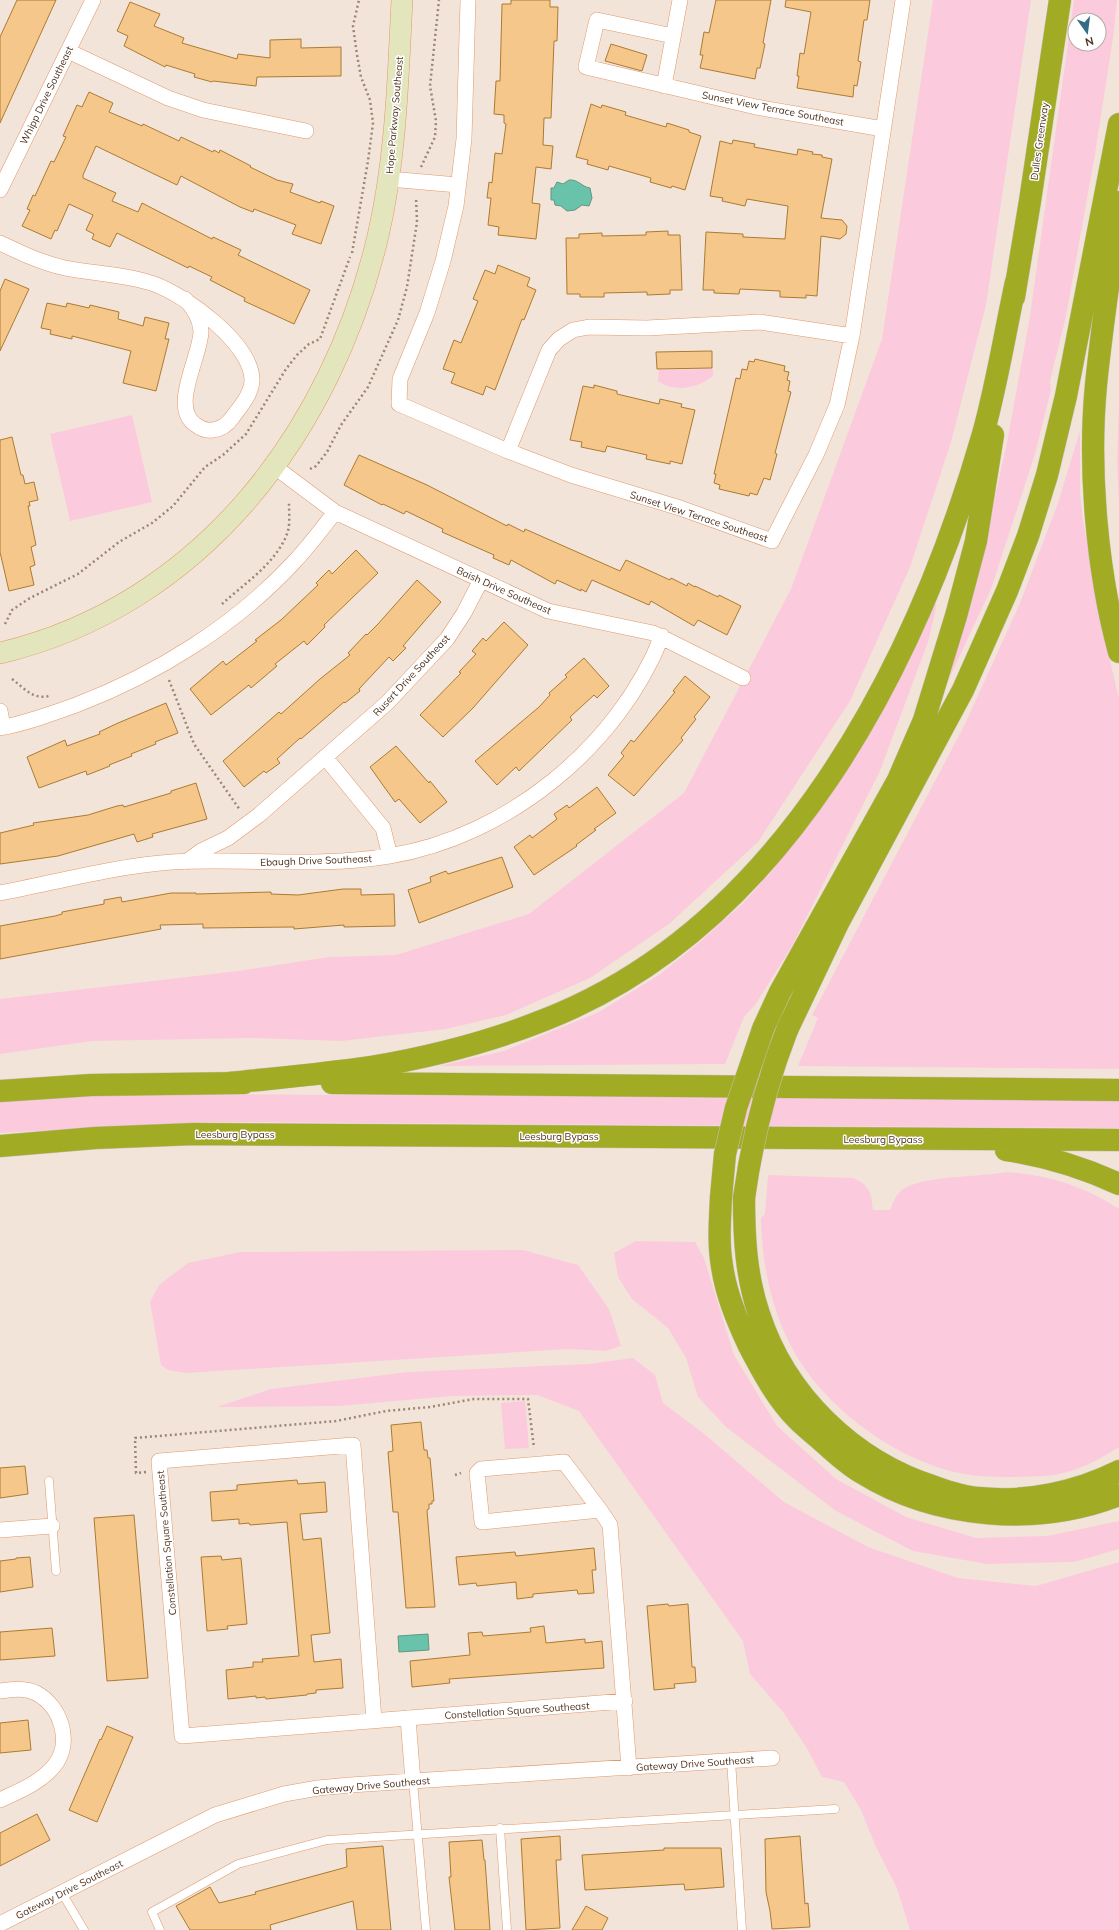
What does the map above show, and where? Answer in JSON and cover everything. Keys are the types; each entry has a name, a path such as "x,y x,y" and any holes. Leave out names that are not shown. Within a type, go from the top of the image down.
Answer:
{"highway":[{"name":"Dulles Greenway","path":"1016,282 1030,201 1060,0"},
{"path":"1119,124 1066,396 1047,475 1028,536 1007,591 963,690 838,923 787,1030 774,1064 763,1106 749,1166 744,1198 746,1258 751,1286 759,1314 770,1341 787,1373 818,1413 842,1436 865,1454 890,1469 920,1483 948,1492 978,1498 1013,1498 1066,1492 1092,1483 1119,1471"},
{"path":"1119,202 1096,386 1094,445 1096,504 1103,571 1119,652"},
{"path":"1016,282 976,541 956,616 924,720 898,780 780,992 763,1030 736,1108 725,1154 719,1242 722,1267 731,1304 756,1360 775,1391 797,1419 861,1473 891,1489 924,1501 964,1510 1003,1515 1039,1513 1079,1507 1119,1495"},
{"path":"229,1083 370,1067 405,1060 498,1037 547,1019 603,992 648,965 690,935 751,878 804,814 842,756 878,696 910,634 932,584 983,432 1016,282"},
{"path":"0,1091 91,1085 229,1083 1119,1090"},
{"name":"Leesburg Bypass","path":"0,1146 95,1138 194,1134 1119,1140"},
{"path":"851,1138 975,1146 1030,1154 1058,1160 1086,1169 1119,1184"}],"street":[{"name":"Whipp Drive Southeast","path":"0,190 93,0"},
{"name":"Hope Parkway Southeast","path":"0,653 54,637 110,611 149,589 190,557 226,523 253,494 275,467 301,428 322,391 343,344 362,291 376,244 389,179 396,110 402,0"},
{"name":"Sunset View Terrace Southeast","path":"468,0 464,139 456,206 443,260 427,313 400,379 399,404 508,451 571,475 680,508 772,541 816,455 837,405 852,336 882,129 903,0"},
{"path":"664,86 680,0"},
{"name":"Sunset View Terrace Southeast","path":"673,36 597,20 586,67 756,107 882,129"},
{"path":"68,51 168,98 203,110 306,131"},
{"path":"389,179 458,186"},
{"path":"0,243 32,258 63,268 130,277 155,284 186,299 208,315 243,355 250,368 252,380 249,393 229,423 220,429 210,430 200,428 192,423 186,414 184,402 201,333 199,320 186,299"},
{"path":"508,451 549,350 559,339 573,330 589,327 647,328 760,322 852,336"},
{"name":"Baish Drive Southeast","path":"275,467 336,512 548,611 662,636 743,678"},
{"path":"0,711 2,727 53,713 100,696 182,653 222,626 263,592 294,562 336,512"},
{"name":"Rusert Drive Southeast","path":"186,862 201,851 228,838 259,815 388,703 435,652 464,613 481,580"},
{"name":"Ebaugh Drive Southeast","path":"0,893 133,867 186,862 353,860 390,856 425,848 459,837 494,821 534,796 563,773 591,745 643,678 662,636"},
{"path":"325,757 383,828 390,856"},
{"name":"Constellation Square Southeast","path":"374,1720 354,1445 159,1460 182,1736 374,1720 625,1702"},
{"path":"600,1510 482,1522 477,1473 480,1469 564,1462 600,1510 610,1525 629,1768"},
{"path":"0,1530 52,1526"},
{"path":"0,1691 22,1689 35,1693 47,1700 56,1711 62,1724 64,1737 61,1753 54,1766 35,1782 0,1800"},
{"path":"408,1718 413,1781"},
{"name":"Gateway Drive Southeast","path":"0,1924 182,1830 215,1815 284,1794 318,1788 772,1758"}],"lane":[{"path":"49,1481 56,1571"},
{"path":"730,1760 742,1930"},
{"path":"413,1781 426,1930"},
{"path":"160,1930 152,1912 238,1864 327,1840 835,1808"},
{"path":"500,1828 507,1930"},
{"path":"62,1893 84,1930"}],"path":[{"path":"310,469 316,466 327,452 341,425 368,387 398,320 407,287 417,222 418,212 415,203 421,163 426,158 435,137 436,120 430,86 439,0"},
{"path":"216,609 269,562 280,547 288,530 289,503"},
{"path":"12,679 33,695 41,698 53,695"},
{"path":"169,680 194,744 240,810"}],"shaded area":[{"path":"933,0 1031,0 986,305 951,442 910,567 850,701 758,842 669,924 590,978 506,1015 446,1029 341,1041 251,1038 92,1041 0,1054 0,999 238,971 329,957 396,955 529,914 684,793 791,589 882,339"},
{"path":"1074,0 1117,0 1113,38 1095,154 1066,316 1050,381 1051,390 1035,454 991,589 934,711 983,550 1007,443 1030,316 1067,50 1067,52 1107,52 1107,12 1072,12"},
{"path":"569,180 575,181 590,188 592,198 589,206 582,205 575,210 567,211 561,206 555,205 554,200 551,200 551,188 554,188 557,182 563,184"},
{"path":"713,369 713,376 700,384 686,388 672,387 658,381 659,370"},
{"path":"1119,402 1119,502 1117,462"},
{"path":"132,415 152,502 70,521 50,434"},
{"path":"1080,431 1080,494 1083,520 1100,618 1119,699 1119,1069 798,1066 818,1018 812,1015 965,724 1020,603 1058,503"},
{"path":"936,602 928,642 880,771 792,946 755,1005 744,1017 725,1064 439,1066 504,1051 599,1012 659,975 700,942 743,903 772,871 816,811 921,622"},
{"path":"174,1094 1119,1099 1119,1128 211,1122 0,1133 0,1102 84,1096"},
{"path":"1006,1172 1036,1175 1065,1183 1093,1194 1119,1209 1119,1447 1088,1465 1061,1474 1004,1477 959,1473 933,1465 907,1454 882,1440 858,1423 835,1404 816,1383 799,1360 786,1336 775,1308 765,1264 761,1218 765,1214 768,1175 853,1178 869,1190 873,1210 890,1210 898,1194 906,1188 918,1183 948,1178"},
{"path":"636,1241 695,1242 704,1258 734,1355 777,1426 836,1479 906,1517 976,1538 1047,1536 1119,1521 1119,1549 1074,1562 987,1564 913,1551 836,1511 726,1427 698,1397 686,1358 668,1328 632,1299 618,1277 614,1253"},
{"path":"523,1250 578,1265 609,1309 621,1346 605,1351 568,1349 186,1373 168,1370 161,1365 150,1302 159,1285 188,1263 240,1252"},
{"path":"633,1358 655,1375 663,1403 703,1433 784,1502 868,1547 958,1578 1036,1586 1119,1562 1119,1930 910,1930 897,1888 876,1847 861,1810 844,1782 822,1777 808,1750 783,1712 750,1674 743,1641 579,1411 537,1395 452,1396 339,1406 217,1407 271,1389 408,1372 588,1364"},
{"path":"525,1401 529,1448 505,1449 501,1403"},
{"path":"428,1634 429,1650 399,1652 398,1636"}],"building":[{"path":"17,0 56,0 0,123 0,37"},
{"path":"511,0 550,0 550,7 558,7 557,41 554,41 551,118 544,118 543,145 553,146 551,169 536,167 532,203 540,204 536,239 498,235 499,227 488,225 491,198 487,198 489,182 492,183 495,153 502,154 506,124 504,123 504,115 494,114 496,81 500,81 502,4 511,4"},
{"path":"716,0 771,0 763,43 765,44 760,68 757,68 755,79 700,68 703,55 700,55 704,32 709,33"},
{"path":"786,0 870,0 867,20 864,20 858,61 861,62 857,86 854,85 853,97 797,88 800,53 804,54 811,12 785,7"},
{"path":"130,2 160,14 154,26 184,38 182,43 237,59 238,54 270,58 270,40 301,39 301,48 341,47 341,76 257,77 256,86 212,82 194,77 195,74 166,65 165,67 124,46 128,36 117,31"},
{"path":"611,44 647,55 642,71 605,61"},
{"path":"89,92 113,103 109,112 142,126 143,124 179,141 181,137 213,152 214,150 219,153 220,150 277,180 293,184 290,192 320,203 321,201 334,206 321,244 292,234 296,225 254,209 253,212 240,207 181,176 177,185 96,146 83,175 83,178 116,193 112,201 138,212 142,203 212,239 213,237 241,250 238,255 310,290 294,324 244,301 245,298 210,280 212,277 189,266 188,268 117,233 110,247 92,239 94,234 86,230 93,215 69,204 57,231 55,230 51,239 22,226 30,210 27,209 33,195 35,196 51,161 54,162 66,137 63,136 77,105 82,107"},
{"path":"591,104 601,108 602,105 626,112 625,115 666,127 667,123 689,130 689,132 701,136 685,190 650,182 651,178 609,166 608,170 587,164 588,160 576,157"},
{"path":"733,140 755,144 754,147 797,155 798,149 813,152 812,154 822,155 822,157 832,159 821,218 842,220 847,226 846,234 840,239 821,236 817,296 806,295 806,298 780,297 780,291 740,289 739,294 714,293 714,290 703,290 706,232 743,234 743,237 785,239 788,206 747,199 745,206 722,201 723,198 710,196 720,141 732,144"},
{"path":"668,231 668,235 680,235 682,290 670,290 670,294 647,295 647,292 604,293 604,297 580,297 580,294 567,294 566,238 579,238 579,234 602,233 602,236 646,235 646,232"},
{"path":"498,265 530,278 527,286 536,290 524,320 522,319 495,390 486,386 483,395 451,383 455,373 443,369 454,340 461,343 478,301 473,299 485,270 495,274"},
{"path":"5,279 29,289 0,351 0,291"},
{"path":"47,303 66,307 67,303 89,308 90,305 119,312 118,319 143,326 145,317 169,323 165,339 169,339 156,391 123,383 131,351 72,336 72,339 50,334 51,330 41,328"},
{"path":"712,351 712,368 657,369 656,352"},
{"path":"755,359 785,366 784,371 789,372 787,380 790,381 788,391 791,392 775,453 777,454 770,480 764,478 757,495 750,493 749,496 719,489 720,485 714,483 716,474 714,474 736,378 740,379 742,369 747,370 749,361 754,362"},
{"path":"594,385 617,391 617,394 659,404 660,399 682,404 681,407 695,410 682,464 670,461 670,464 646,459 647,455 607,446 605,452 581,447 582,442 570,440 583,386 594,388"},
{"path":"12,437 21,475 23,475 25,484 34,482 38,500 29,502 30,506 28,506 36,545 31,547 35,565 30,567 34,585 9,591 0,552 0,440"},
{"path":"359,455 427,485 507,526 508,524 524,532 525,529 620,571 626,560 670,580 671,578 687,586 688,583 718,597 719,595 741,606 727,635 698,620 694,626 651,601 649,605 592,580 586,592 557,580 555,584 511,560 509,565 493,558 494,555 442,532 443,529 406,511 404,514 383,504 382,505 344,485"},
{"path":"356,550 378,573 324,625 325,627 307,645 304,641 275,664 277,666 251,688 249,685 211,715 190,689 223,661 226,665 257,641 255,640 281,620 318,585 316,583 329,570 332,574"},
{"path":"417,580 441,602 403,646 406,648 393,661 389,657 359,689 360,691 345,703 344,702 301,739 300,738 277,759 280,763 266,773 264,771 244,787 223,761 279,712 281,714 320,679 350,655 348,653 378,624"},
{"path":"504,622 528,645 473,708 443,737 420,715 461,673 459,672 476,654 472,651 483,638 486,641"},
{"path":"584,658 609,686 597,698 594,695 570,717 572,720 519,771 516,767 497,785 475,761 539,707 550,695 549,693 567,677 565,675"},
{"path":"685,676 710,697 694,717 696,719 681,738 683,740 634,796 608,775 624,756 621,753 631,740 634,742 675,692 673,691"},
{"path":"166,703 178,733 155,742 156,744 131,754 132,756 109,765 110,766 87,775 86,771 39,788 27,757 65,740 67,746 100,734 99,732 118,723"},
{"path":"396,746 429,783 430,781 447,802 420,823 399,799 395,802 370,767"},
{"path":"196,783 207,819 152,834 153,837 137,842 134,834 58,856 0,864 0,833 34,825 33,823 88,815 117,806 123,805 124,807 171,793 171,791"},
{"path":"597,787 616,813 594,829 596,830 576,845 577,846 534,875 514,847 530,835 532,838 557,819 554,814 567,805 569,808"},
{"path":"502,857 513,887 419,923 408,890 431,882 430,877 446,871 448,874"},
{"path":"343,889 361,889 361,895 394,894 395,926 344,927 344,925 294,929 294,927 203,928 203,924 160,925 161,929 0,959 0,926 55,916 62,914 62,912 104,904 104,900 121,897 122,902 171,893 196,894 271,892 271,894 298,895"},
{"path":"421,1422 424,1450 427,1450 428,1458 430,1458 434,1501 432,1501 432,1504 429,1504 429,1509 427,1510 435,1607 406,1608 398,1512 393,1512 388,1452 393,1451 391,1425"},
{"path":"25,1466 28,1494 0,1498 0,1468"},
{"path":"297,1480 298,1484 325,1482 327,1512 300,1514 303,1540 321,1538 330,1633 311,1635 314,1662 341,1659 343,1688 316,1690 316,1693 307,1695 266,1699 265,1697 256,1698 256,1696 228,1699 226,1670 253,1667 253,1662 263,1662 262,1659 299,1656 287,1522 250,1525 249,1523 239,1524 239,1519 212,1521 210,1492 237,1490 237,1485"},
{"path":"134,1515 148,1678 107,1681 94,1518"},
{"path":"594,1548 596,1570 592,1570 594,1593 578,1594 577,1590 533,1594 533,1597 517,1599 516,1582 477,1586 476,1583 459,1585 456,1557 515,1552 516,1556"},
{"path":"221,1556 222,1560 241,1558 247,1624 227,1626 228,1629 207,1631 201,1557"},
{"path":"30,1557 33,1587 0,1592 0,1561"},
{"path":"668,1604 669,1606 688,1604 692,1667 695,1667 696,1682 674,1684 675,1688 654,1690 647,1606"},
{"path":"544,1626 546,1643 585,1639 585,1643 602,1641 604,1668 449,1679 450,1683 412,1687 410,1661 470,1655 468,1633 482,1632 483,1636 531,1632 530,1628"},
{"path":"52,1628 55,1656 0,1660 0,1632"},
{"path":"28,1720 31,1750 0,1753 0,1723"},
{"path":"107,1726 133,1737 97,1822 69,1810"},
{"path":"37,1814 50,1840 0,1866 0,1833"},
{"path":"560,1836 561,1860 556,1860 560,1928 526,1930 521,1839"},
{"path":"800,1836 805,1904 808,1903 810,1927 772,1929 766,1892 765,1839"},
{"path":"482,1840 485,1860 490,1930 455,1930 449,1877 451,1877 449,1842"},
{"path":"383,1846 391,1930 357,1930 353,1901 270,1925 271,1930 190,1930 176,1906 210,1887 219,1903 256,1894 255,1892 347,1867 346,1849"},
{"path":"664,1848 721,1848 724,1887 685,1890 684,1884 585,1890 582,1855 664,1850"},
{"path":"586,1906 608,1918 602,1930 572,1930"}]}
